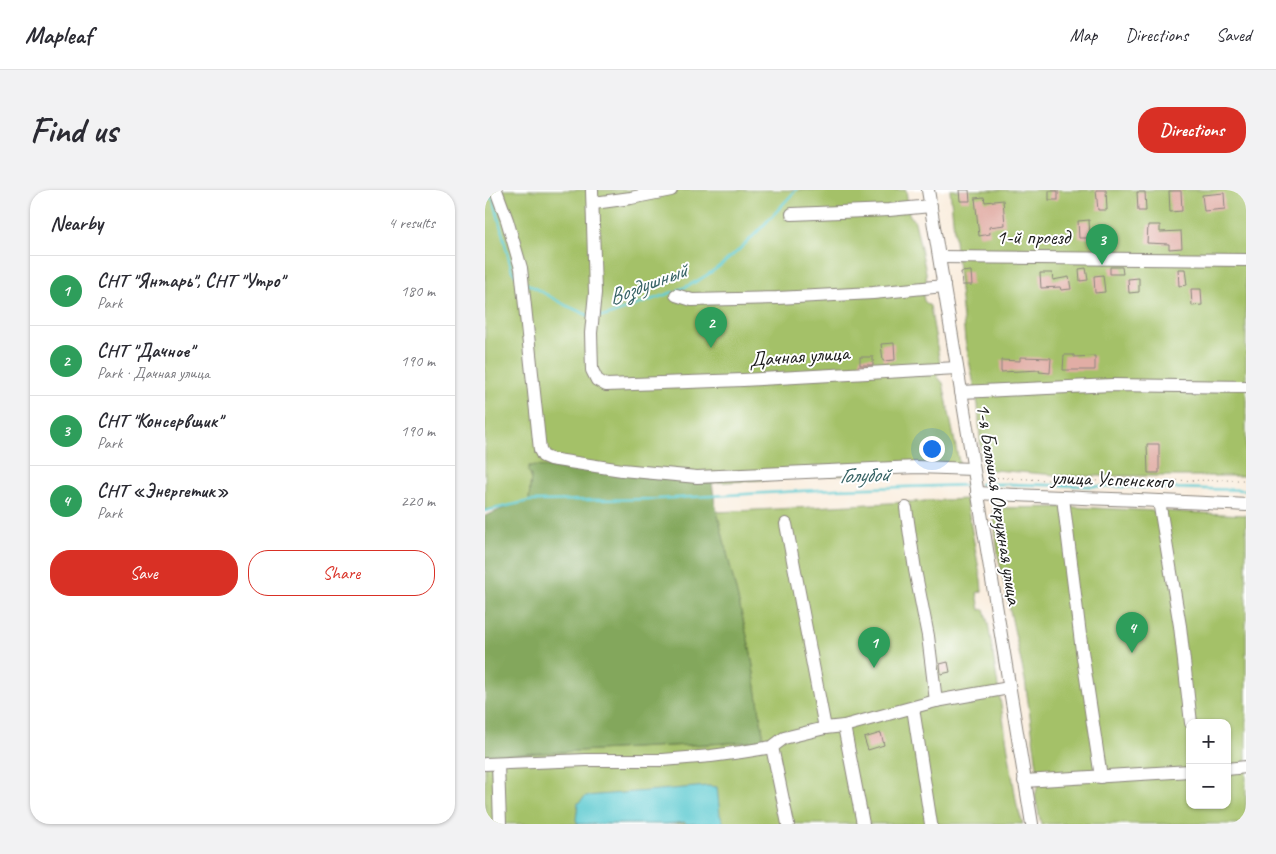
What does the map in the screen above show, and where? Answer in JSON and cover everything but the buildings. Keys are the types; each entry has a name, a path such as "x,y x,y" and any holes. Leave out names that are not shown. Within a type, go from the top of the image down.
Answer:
{"street":[{"path":"496,190 521,268 540,450 543,456 550,459 621,470 697,477 917,467 974,473"},
{"path":"593,196 631,198 671,190"},
{"name":"1-я Большая Окружная улица","path":"928,190 1032,824"},
{"name":"Дачная улица","path":"593,196 595,292 591,333 592,370 597,380 606,385 743,380 957,368"},
{"path":"791,214 889,210 931,206"},
{"name":"1-й проезд","path":"940,257 1246,260"},
{"path":"676,295 692,300 777,298 873,293 944,286"},
{"path":"961,392 1112,385 1246,387"},
{"name":"улица Успенского","path":"977,493 1063,498 1159,500 1246,506"},
{"path":"1063,498 1082,651 1101,777"},
{"path":"1159,500 1180,626 1191,719"},
{"path":"906,508 915,570 928,636 936,702"},
{"path":"787,524 825,728"},
{"path":"500,824 491,764 586,760 663,760 711,756 772,747 784,738 825,728 844,726 936,702 1009,688"},
{"path":"913,708 931,824"},
{"path":"844,726 863,824"},
{"path":"772,747 788,824"},
{"path":"1231,769 1246,767"},
{"path":"1024,781 1186,771"}],"path":[{"path":"974,473 1069,480 1246,480"}],"green space":[{"path":"485,190 906,190 909,214 915,222 926,272 927,289 923,295 924,301 930,306 941,369 937,376 943,383 960,467 712,483 663,480 606,472 530,466 529,501 485,511"},
{"path":"950,190 1246,190 1246,476 1069,476 982,469 978,405 965,340"},
{"path":"529,466 712,483 715,503 751,653 764,741 485,756 485,516 509,506 529,501 531,476 528,471"},
{"path":"966,499 981,580 982,591 977,593 980,610 984,609 988,623 1017,806 1023,824 485,824 485,756 764,741 751,653 717,512"},
{"path":"1072,507 1246,515 1246,824 1041,824 1035,796 1039,781 1025,680 998,555 993,508"}],"water":[{"path":"708,786 717,787 720,815 724,823 722,824 687,824 685,822 667,824 578,824 576,820 578,803 586,796"}],"waterway":[{"name":"Воздушный","path":"678,290 712,272 727,260 757,233 796,190"},
{"name":"Воздушный","path":"485,192 494,201 512,271 516,275"},
{"name":"Воздушный","path":"526,283 567,306 590,316"},
{"name":"Воздушный","path":"598,316 606,316 673,292"},
{"name":"Голубой","path":"980,484 1246,490"},
{"name":"Голубой","path":"485,511 529,501 657,499 835,489 972,485"}],"place":[{"name":"СНТ \"Консервщик\"","path":"1102,265"},
{"name":"СНТ \"Дачное\"","path":"711,348"},
{"name":"СНТ «Энергетик»","path":"1132,653"},
{"name":"СНТ \"Янтарь\", СНТ \"Утро\"","path":"874,668"}]}
